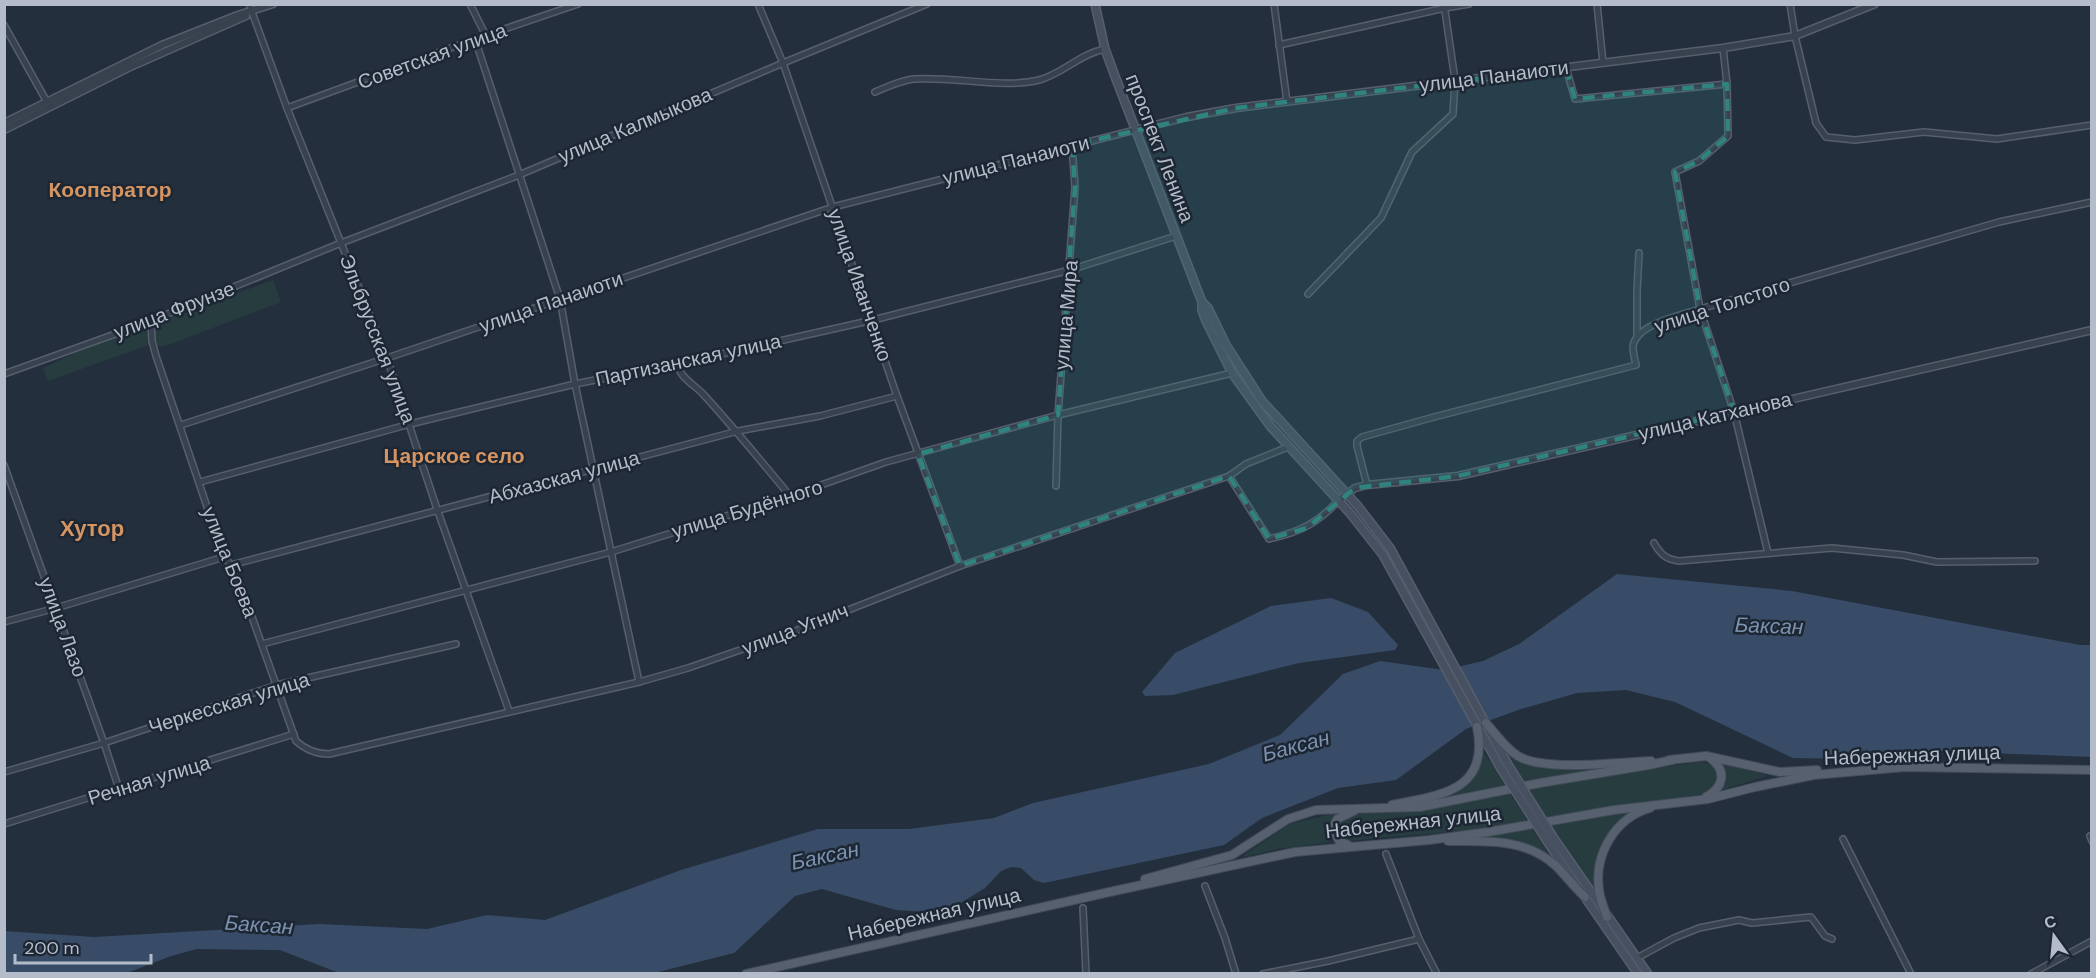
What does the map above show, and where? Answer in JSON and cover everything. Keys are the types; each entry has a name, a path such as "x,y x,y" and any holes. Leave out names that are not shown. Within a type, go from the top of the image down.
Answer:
{"main road":[{"name":"проспект Ленина","path":"1095,4 1106,49 1135,130 1202,302 1206,321 1232,373 1288,447 1339,500 1374,543 1390,567 1477,727 1504,765"},
{"name":"проспект Ленина","path":"1202,302 1208,308 1226,345 1262,401 1346,494 1390,548 1486,723 1504,765"},
{"path":"1486,723 1509,750 1517,756 1535,762 1572,764 1672,760 1706,756 1780,772 1891,768"},
{"path":"1377,808 1428,798 1460,786 1472,773 1479,760 1481,745 1477,727"},
{"path":"1699,800 1713,793 1722,779 1716,763 1706,756"},
{"path":"1114,891 1137,882 1232,855 1281,823 1300,814 1332,809 1420,807 1672,760"},
{"path":"1504,765 1584,897 1638,974"},
{"name":"Набережная улица","path":"746,974 1295,852 1429,840 1488,832 1614,810 1719,797 1789,779 1891,768 2091,770"},
{"path":"1607,917 1598,883 1601,858 1608,842 1618,828 1633,815 1672,803"},
{"path":"1351,846 1343,844 1335,837 1334,823 1347,812 1364,808"},
{"path":"1550,839 1646,973"},
{"path":"1429,840 1493,841 1522,846 1553,864 1584,897"}],"street":[{"name":"Эльбрусская улица","path":"249,4 287,108 387,358 437,509 509,711"},
{"path":"4,123 162,45 238,15 273,4"},
{"path":"470,4 486,36"},
{"name":"Советская улица","path":"287,108 578,4"},
{"name":"улица Иванченко","path":"758,4 783,63 873,320 897,396 960,566"},
{"name":"улица Калмыкова","path":"341,243 519,175 927,4"},
{"path":"1275,4 1287,102"},
{"path":"1279,45 1445,6 1469,4"},
{"path":"1597,4 1603,63"},
{"path":"1790,4 1794,36 1816,123 1826,137 1855,140 1924,132 1997,139 2091,125"},
{"name":"улица Панаиоти","path":"181,425 833,207 1072,145 1187,117 1455,80 1723,48 1794,36 1875,4"},
{"path":"1308,294 1381,218 1412,152 1453,114 1455,80 1445,6"},
{"path":"4,130 128,68 240,20 252,12"},
{"path":"4,25 46,102"},
{"path":"475,39 560,299 575,384 639,682"},
{"path":"1723,48 1727,84 1728,136 1699,161 1675,172 1700,309 1734,412 1768,553"},
{"path":"875,92 914,79 994,82 1039,80 1054,75 1094,51 1106,49"},
{"path":"1566,68 1575,99 1727,84"},
{"name":"улица Мира","path":"1056,486 1058,416 1075,187 1072,145"},
{"name":"улица Толстого","path":"1367,485 1357,446 1362,437 1636,365 1633,345 1637,337 1655,324 1700,309 2000,222 2091,202"},
{"name":"Партизанская улица","path":"200,482 410,424 575,384 677,364 873,320 1070,270 1176,236"},
{"name":"улица Фрунзе","path":"4,374 151,320 341,243"},
{"path":"1637,337 1639,253"},
{"name":"улица Боева","path":"151,320 156,356 224,557 231,565 294,734"},
{"name":"улица Катханова","path":"1339,500 1355,488 1367,485 1458,476 2091,330"},
{"path":"677,364 682,376 695,386 738,431 790,496"},
{"name":"улица Будённого","path":"262,644 611,552 790,496 886,462 1232,373"},
{"name":"Абхазская улица","path":"231,565 738,431 820,416 897,396"},
{"name":"улица Угнич","path":"294,734 296,741 302,747 312,752 329,754 639,682 733,653 960,566 1229,476 1246,464 1288,447"},
{"name":"улица Лазо","path":"4,465 105,743 119,789"},
{"path":"1229,476 1269,539 1307,528 1339,500"},
{"path":"1654,543 1661,555 1679,561 1832,548 1903,555 1937,562 2035,561"},
{"path":"4,622 224,557"},
{"name":"Черкесская улица","path":"4,772 105,743 277,685 456,644"},
{"name":"Речная улица","path":"4,824 294,734"},
{"path":"1843,839 1911,974"},
{"path":"1386,854 1419,939 1437,974"},
{"path":"1205,886 1236,974"},
{"path":"1083,908 1086,974"},
{"path":"1637,958 1674,938 1699,928 1739,920 1752,923 1811,917 1825,936 1832,939"},
{"path":"1263,974 1419,939"},
{"path":"2031,974 2091,941"}],"highlighted area":[{"path":"1566,68 1575,99 1727,84 1728,136 1699,161 1675,172 1700,309 1734,412 1458,476 1355,488 1307,528 1269,539 1229,476 960,566 918,454 1058,415 1075,187 1072,145 1236,108"}],"green space":[{"path":"273,280 281,302 163,347 151,344 48,381 43,368 75,353"},
{"path":"1508,752 1524,762 1630,765 1524,781"},
{"path":"1482,754 1486,755 1506,785 1417,804 1439,797 1480,765"},
{"path":"1698,762 1712,766 1718,776 1714,786 1701,794 1547,818 1529,788"},
{"path":"1721,763 1767,776 1722,790 1725,779"},
{"path":"1509,792 1528,822 1473,830 1346,841 1336,833 1338,820 1349,815 1414,811"},
{"path":"1629,810 1613,827 1603,844 1597,863 1595,885 1591,886 1551,825"},
{"path":"1333,815 1328,828 1331,842 1277,849 1244,857 1290,824"},
{"path":"1531,828 1549,854 1547,856 1508,840 1466,839"}],"water":[{"name":"Баксан","path":"1617,574 1792,591 2080,645 2091,645 2091,757 1942,751 1847,759 1793,758 1675,702 1626,690 1577,693 1521,709 1466,729 1396,780 1338,788 1262,818 1224,845 1044,883 1034,880 1021,868 1011,867 1001,871 985,888 959,904 927,912 896,910 822,889 795,896 734,953 654,973 339,973 280,950 197,949 171,956 127,973 5,973 4,931 94,937 319,924 427,929 487,915 545,920 681,870 818,829 909,829 994,818 1033,803 1209,764 1280,735 1343,674 1380,661 1444,670 1483,661 1519,644"},
{"path":"1331,598 1368,612 1398,645 1395,650 1299,663 1173,695 1145,696 1142,692 1175,653 1271,606"}],"district":[{"name":"Кооператор","path":"110,190"},
{"name":"Царское село","path":"454,456"},
{"name":"Хутор","path":"92,528"}]}
